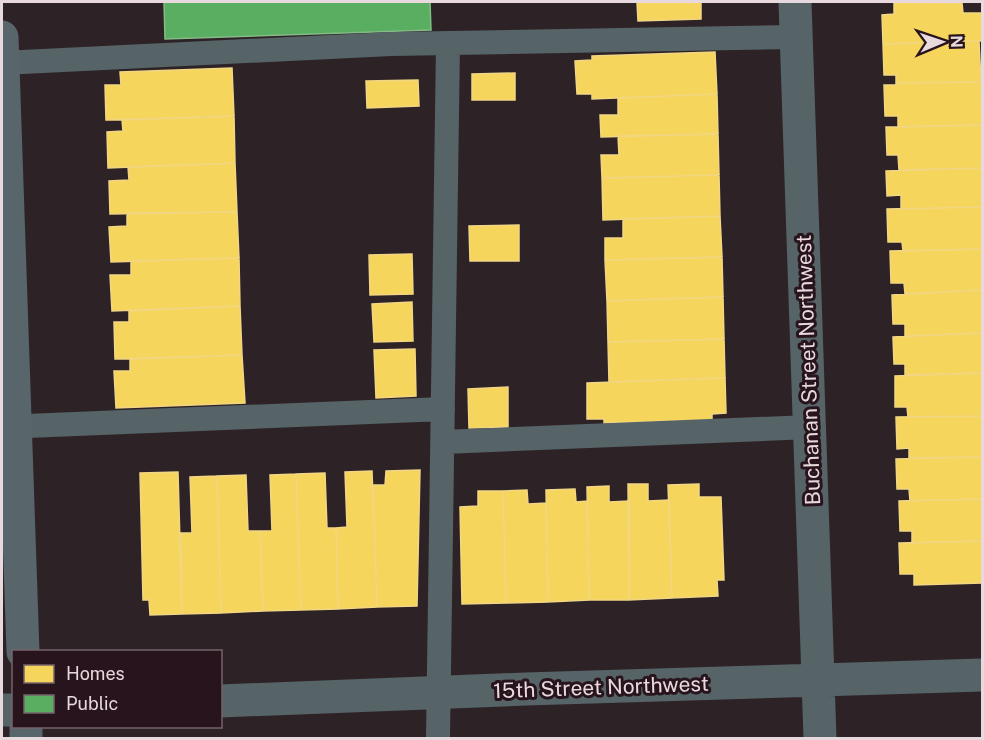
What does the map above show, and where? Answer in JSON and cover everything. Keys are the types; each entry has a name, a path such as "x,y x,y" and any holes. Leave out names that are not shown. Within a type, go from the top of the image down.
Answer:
{"street":[{"name":"Buchanan Street Northwest","path":"795,2 820,738"},
{"path":"2,54 8,427 23,650"},
{"name":"15th Street Northwest","path":"222,701 982,675"}],"lane":[{"path":"2,54 797,37"},
{"path":"438,738 448,44"},
{"path":"8,427 443,409"},
{"path":"443,442 810,427"}],"building: Homes":[{"path":"637,2 701,2 701,19 638,21"},
{"path":"894,2 962,3 963,13 982,13 982,41 883,44 882,15 894,14"},
{"path":"979,41 981,82 896,83 896,75 884,75 883,44"},
{"path":"715,52 717,94 592,99 592,94 577,94 575,61 592,60 592,56"},
{"path":"232,68 234,116 106,120 105,85 121,85 120,72"},
{"path":"515,73 515,100 472,100 472,74"},
{"path":"418,80 419,106 367,108 366,81"},
{"path":"981,82 982,125 898,127 898,116 885,116 884,85"},
{"path":"717,94 718,134 601,137 600,115 618,115 618,98"},
{"path":"234,116 235,163 108,168 107,132 123,131 122,120"},
{"path":"982,125 982,168 899,170 898,155 887,155 886,127"},
{"path":"718,134 719,175 602,178 601,155 619,155 618,136"},
{"path":"235,163 237,212 110,214 109,181 129,180 128,167"},
{"path":"982,168 982,207 901,209 901,195 887,196 886,171"},
{"path":"719,175 720,216 603,220 602,178"},
{"path":"982,207 982,249 903,251 902,242 888,242 887,209"},
{"path":"237,212 239,258 111,262 109,227 127,226 127,213"},
{"path":"720,216 722,257 605,260 605,238 623,238 623,219"},
{"path":"519,225 519,261 470,261 469,226"},
{"path":"982,249 982,290 905,294 904,283 891,283 890,251"},
{"path":"412,254 413,294 370,295 369,255"},
{"path":"722,257 723,297 607,301 605,260"},
{"path":"239,258 240,306 112,311 110,275 131,275 131,261"},
{"path":"982,290 982,333 905,336 905,324 893,324 892,295"},
{"path":"723,297 724,339 608,342 607,301"},
{"path":"412,302 413,341 374,342 372,304"},
{"path":"240,306 242,355 115,359 114,322 129,322 129,311"},
{"path":"982,333 982,373 905,375 905,364 894,364 893,337"},
{"path":"724,339 725,378 609,382 608,342"},
{"path":"415,349 416,396 376,398 374,350"},
{"path":"242,355 245,403 116,408 114,371 130,371 130,359"},
{"path":"982,373 982,416 908,417 907,407 895,407 895,376"},
{"path":"725,378 726,413 712,414 712,420 604,423 604,419 587,419 587,383"},
{"path":"508,387 508,427 469,428 468,389"},
{"path":"982,416 982,457 909,458 909,448 897,449 896,417"},
{"path":"982,457 982,499 910,501 909,489 897,489 896,459"},
{"path":"420,470 417,606 377,607 373,485 385,485 386,471"},
{"path":"372,471 377,607 338,609 336,528 347,527 345,472"},
{"path":"178,472 182,614 150,615 149,600 143,600 140,473"},
{"path":"325,473 327,528 336,528 338,609 301,610 296,474"},
{"path":"296,474 301,610 263,611 260,531 272,531 270,475"},
{"path":"246,475 248,531 260,531 263,611 221,613 217,476"},
{"path":"217,476 221,613 182,614 181,533 192,533 190,477"},
{"path":"628,484 648,484 648,501 669,500 672,598 629,600"},
{"path":"699,484 699,497 721,497 724,580 717,580 718,596 672,598 668,485"},
{"path":"609,486 609,502 629,501 629,600 589,600 587,487"},
{"path":"575,489 576,502 587,501 589,600 548,602 546,490"},
{"path":"527,490 528,504 546,503 548,602 506,603 503,491"},
{"path":"478,491 503,491 506,603 462,604 460,507 478,506"},
{"path":"982,499 982,541 912,543 912,531 900,531 899,501"},
{"path":"982,541 982,583 914,585 914,574 900,574 899,543"}],"building: Public":[{"path":"164,2 430,2 431,30 165,39"}]}
